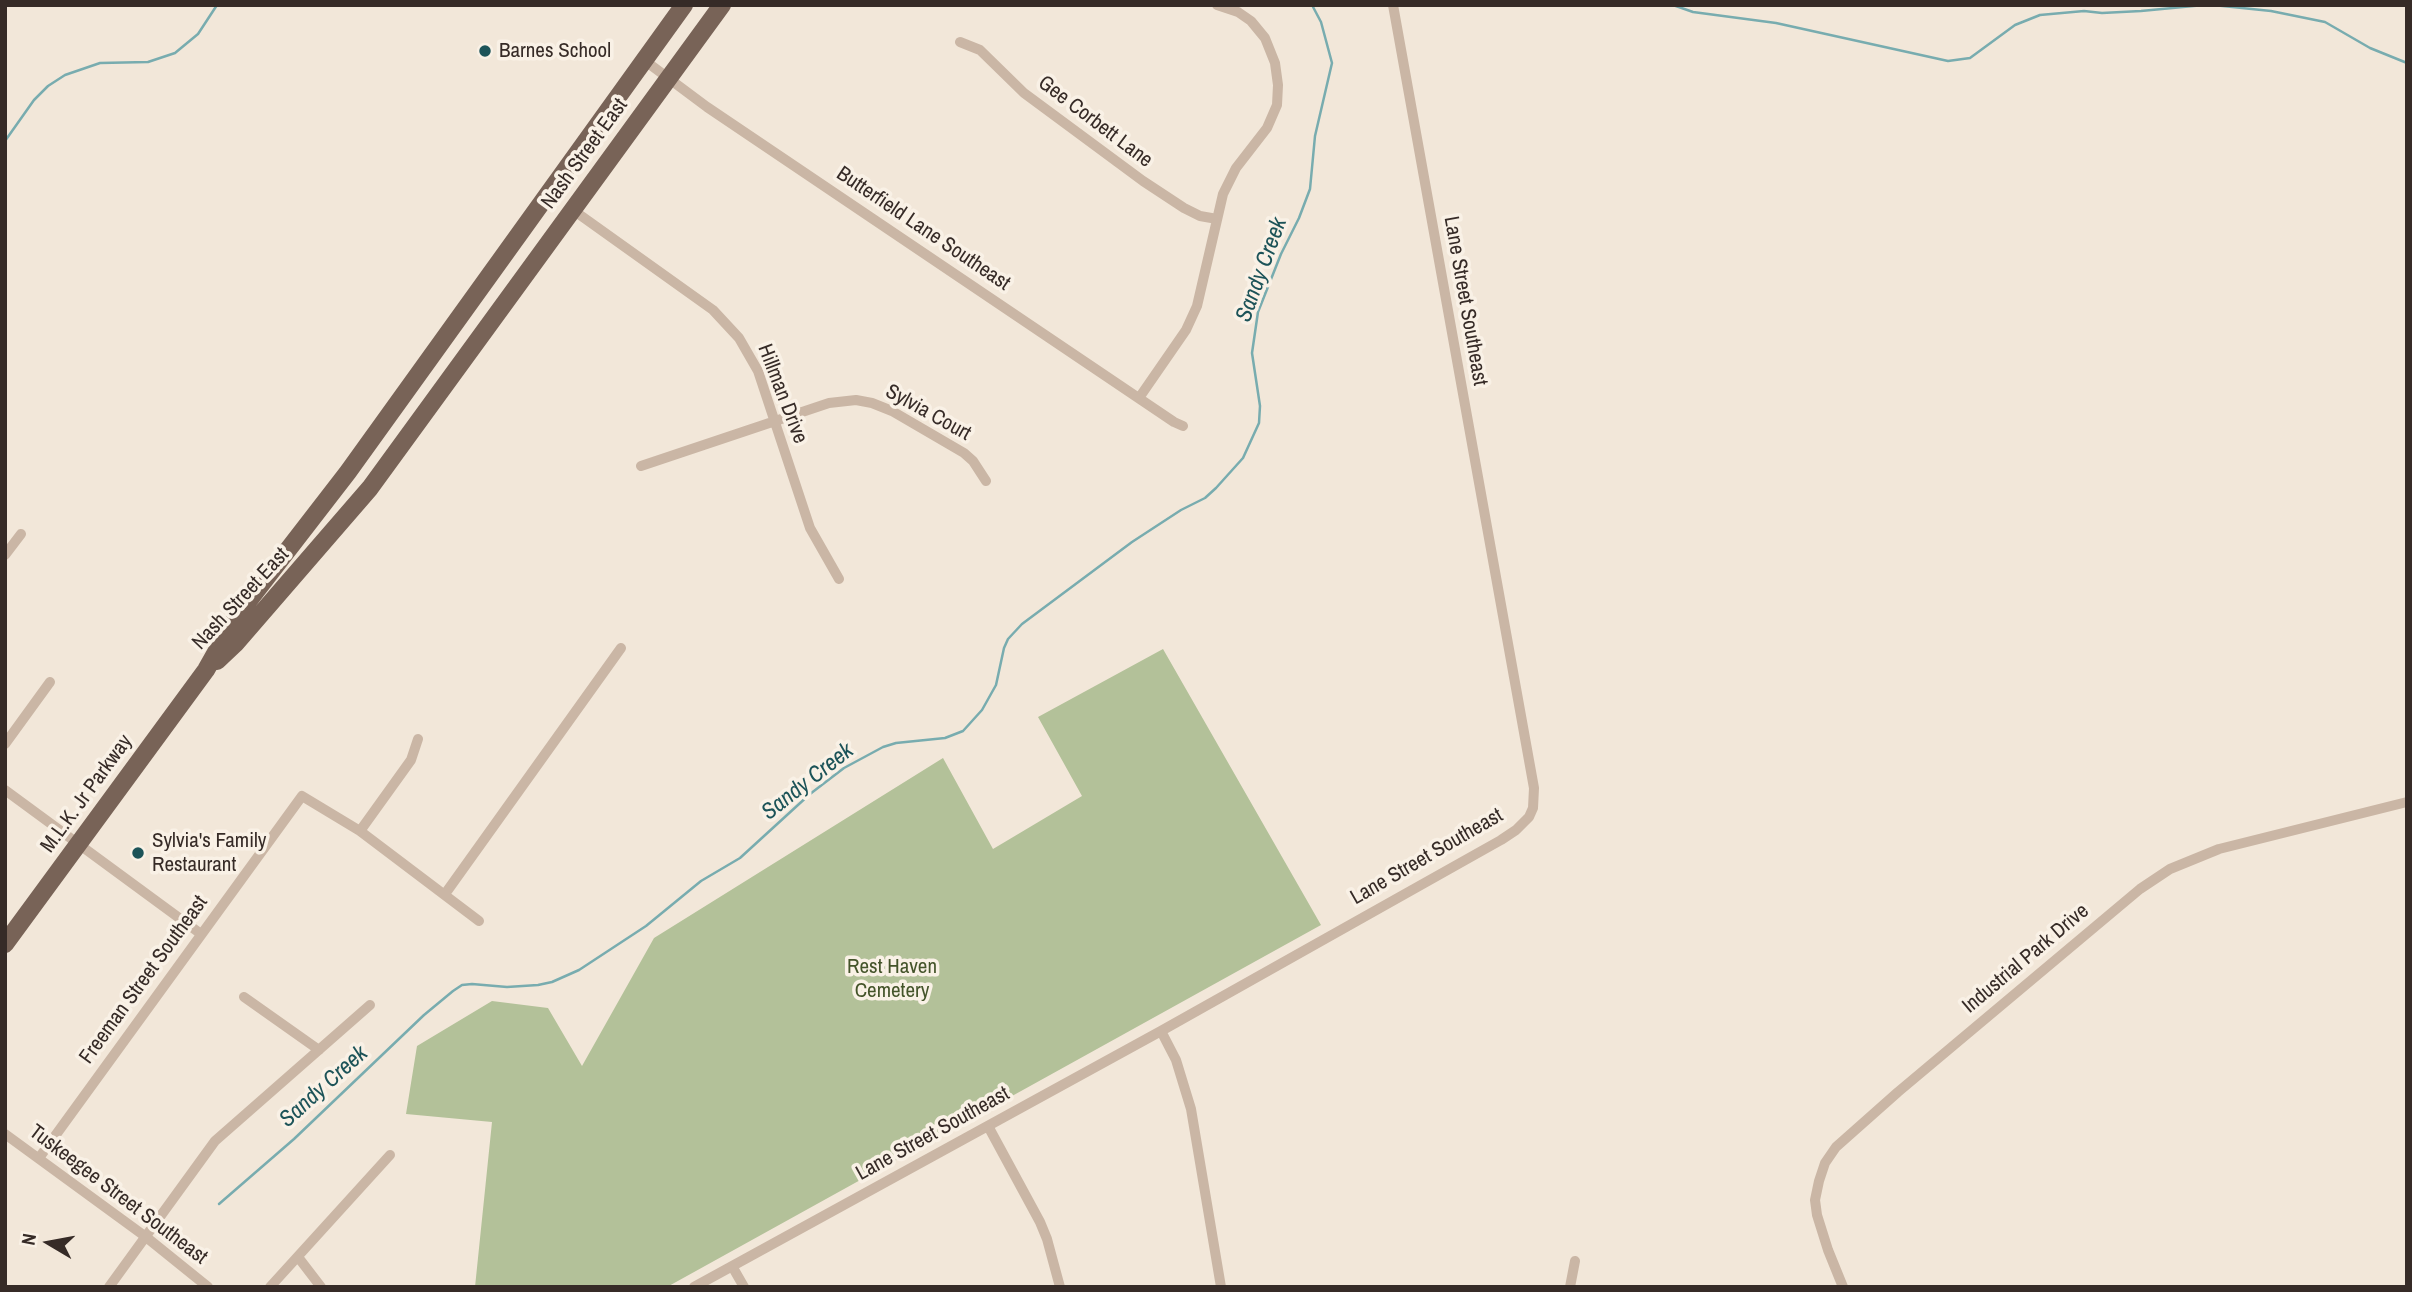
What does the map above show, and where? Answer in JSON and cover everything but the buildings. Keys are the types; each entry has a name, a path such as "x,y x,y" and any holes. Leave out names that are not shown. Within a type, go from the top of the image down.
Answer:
{"main road":[{"name":"Nash Street East","path":"206,670 236,617 348,472 684,5"},
{"name":"Nash Street East","path":"206,670 236,644 370,488 722,5"},
{"name":"M.L.K. Jr Parkway","path":"5,944 206,670"}],"street":[{"path":"1139,398 1186,330 1197,306 1223,194 1236,168 1267,128 1277,106 1279,85 1269,47 1259,30 1238,12 1217,5"},
{"name":"Lane Street Southeast","path":"694,1287 1161,1031 1502,839 1529,817 1533,808 1534,788 1393,5"},
{"name":"Gee Corbett Lane","path":"960,42 980,50 1024,93 1152,188 1200,216 1217,219"},
{"name":"Butterfield Lane Southeast","path":"644,60 730,122 1183,426"},
{"name":"Hillman Drive","path":"573,210 713,310 727,323 750,354 810,528 839,579"},
{"name":"Sylvia Court","path":"640,466 829,403 856,400 892,411 964,453 973,461 986,481"},
{"path":"5,555 21,534"},
{"path":"445,894 621,648"},
{"path":"5,744 50,682"},
{"path":"360,831 411,760 418,739"},
{"path":"5,790 201,934"},
{"name":"Freeman Street Southeast","path":"39,1158 302,796 360,831 479,921"},
{"name":"Industrial Park Drive","path":"1843,1287 1817,1215 1815,1200 1819,1181 1825,1163 1836,1147 1898,1092 2140,890 2170,869 2219,849 2407,802"},
{"path":"244,997 319,1050"},
{"path":"109,1287 215,1141 370,1005"},
{"path":"1161,1031 1175,1060 1191,1109 1221,1287"},
{"path":"988,1126 1040,1222 1060,1287"},
{"name":"Tuskeegee Street Southeast","path":"5,1134 146,1237 208,1287"},
{"path":"270,1287 390,1154"},
{"path":"298,1257 321,1287"},
{"path":"1570,1287 1574,1261"},
{"path":"732,1266 744,1287"}],"green space":[{"name":"Rest Haven Cemetery","path":"1163,649 1321,925 667,1287 475,1287 492,1122 406,1114 417,1046 492,1001 548,1008 582,1066 654,938 943,758 993,849 1082,796 1038,717"}],"waterway":[{"path":"5,141 34,100 48,86 65,75 100,63 148,62 175,53 198,34 217,5"},
{"name":"Sandy Creek","path":"219,1204 294,1139 424,1015 462,985 538,985 579,970 646,926 701,881 740,858 810,794 844,768 883,747 945,738 963,731 982,710 996,685 1004,648 1008,639 1022,624 1132,542 1181,510 1205,498 1216,488 1243,458 1259,423 1260,406 1252,353 1258,312 1310,189 1315,136 1332,63 1321,22 1312,5"},
{"name":"Sandy Creek","path":"1673,5 1693,12 1776,23 1948,61 1970,58 2015,25 2040,15 2084,11 2141,11 2204,5"},
{"name":"Sandy Creek","path":"2213,5 2271,11 2325,22 2370,48 2407,63"}],"place":[{"name":"Barnes School","path":"485,51"},
{"name":"Sylvia's Family Restaurant","path":"138,853"}]}
